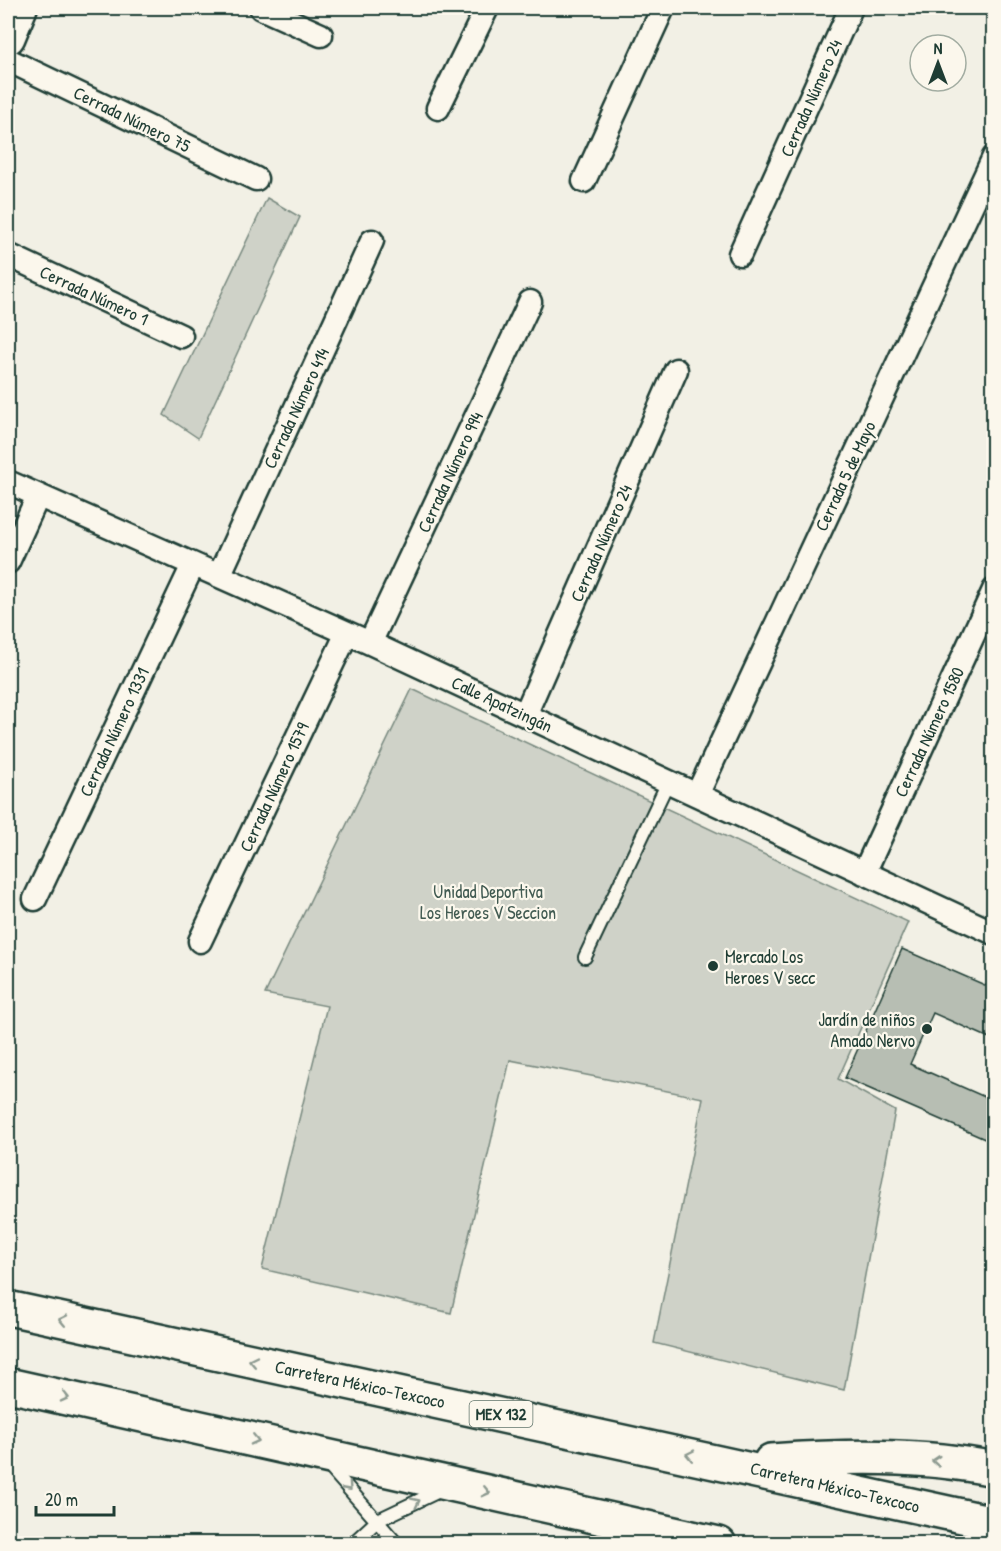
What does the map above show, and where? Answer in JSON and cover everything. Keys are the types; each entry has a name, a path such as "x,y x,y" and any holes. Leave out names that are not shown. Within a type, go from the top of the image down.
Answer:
{"main road":[{"path":"8,37 20,8"},
{"name":"Carretera México-Texcoco","path":"8,1308 733,1464 993,1523"},
{"path":"8,1385 719,1544"},
{"path":"733,1464 863,1458 957,1462 993,1469"}],"street":[{"path":"261,8 321,35"},
{"path":"438,108 487,8"},
{"path":"584,181 663,8"},
{"name":"Cerrada Número 24","path":"740,254 851,8"},
{"name":"Cerrada Número 75","path":"8,60 256,179"},
{"name":"Cerrada 5 de Mayo","path":"697,795 993,158"},
{"name":"Cerrada Número 414","path":"219,576 372,241"},
{"name":"Cerrada Número 1","path":"8,255 181,336"},
{"name":"Cerrada Número 994","path":"370,643 530,302"},
{"name":"Cerrada Número 24","path":"525,715 676,370"},
{"name":"Calle Apatzingán","path":"8,482 370,643 993,933"},
{"path":"8,562 38,496"},
{"name":"Cerrada Número 1331","path":"35,899 193,565"},
{"name":"Cerrada Número 1580","path":"864,873 993,590"},
{"name":"Cerrada Número 1579","path":"200,941 347,633"}],"lane":[{"path":"585,957 668,782"},
{"path":"318,1454 397,1544"},
{"path":"352,1544 378,1520 453,1484"}],"green space":[{"path":"267,198 300,217 198,438 164,415"},
{"name":"Unidad Deportiva Los Heroes V Seccion","path":"412,689 908,922 838,1079 895,1111 844,1390 654,1343 703,1098 510,1060 451,1313 262,1269 327,1006 265,994"}],"building":[{"name":"Jardín de niños Amado Nervo","path":"902,949 994,989 994,1040 933,1013 910,1064 994,1101 994,1143 845,1078"}],"place":[{"name":"Mercado Los Heroes V secc","path":"713,966"},
{"name":"Jardín de niños Amado Nervo","path":"927,1029"}]}
